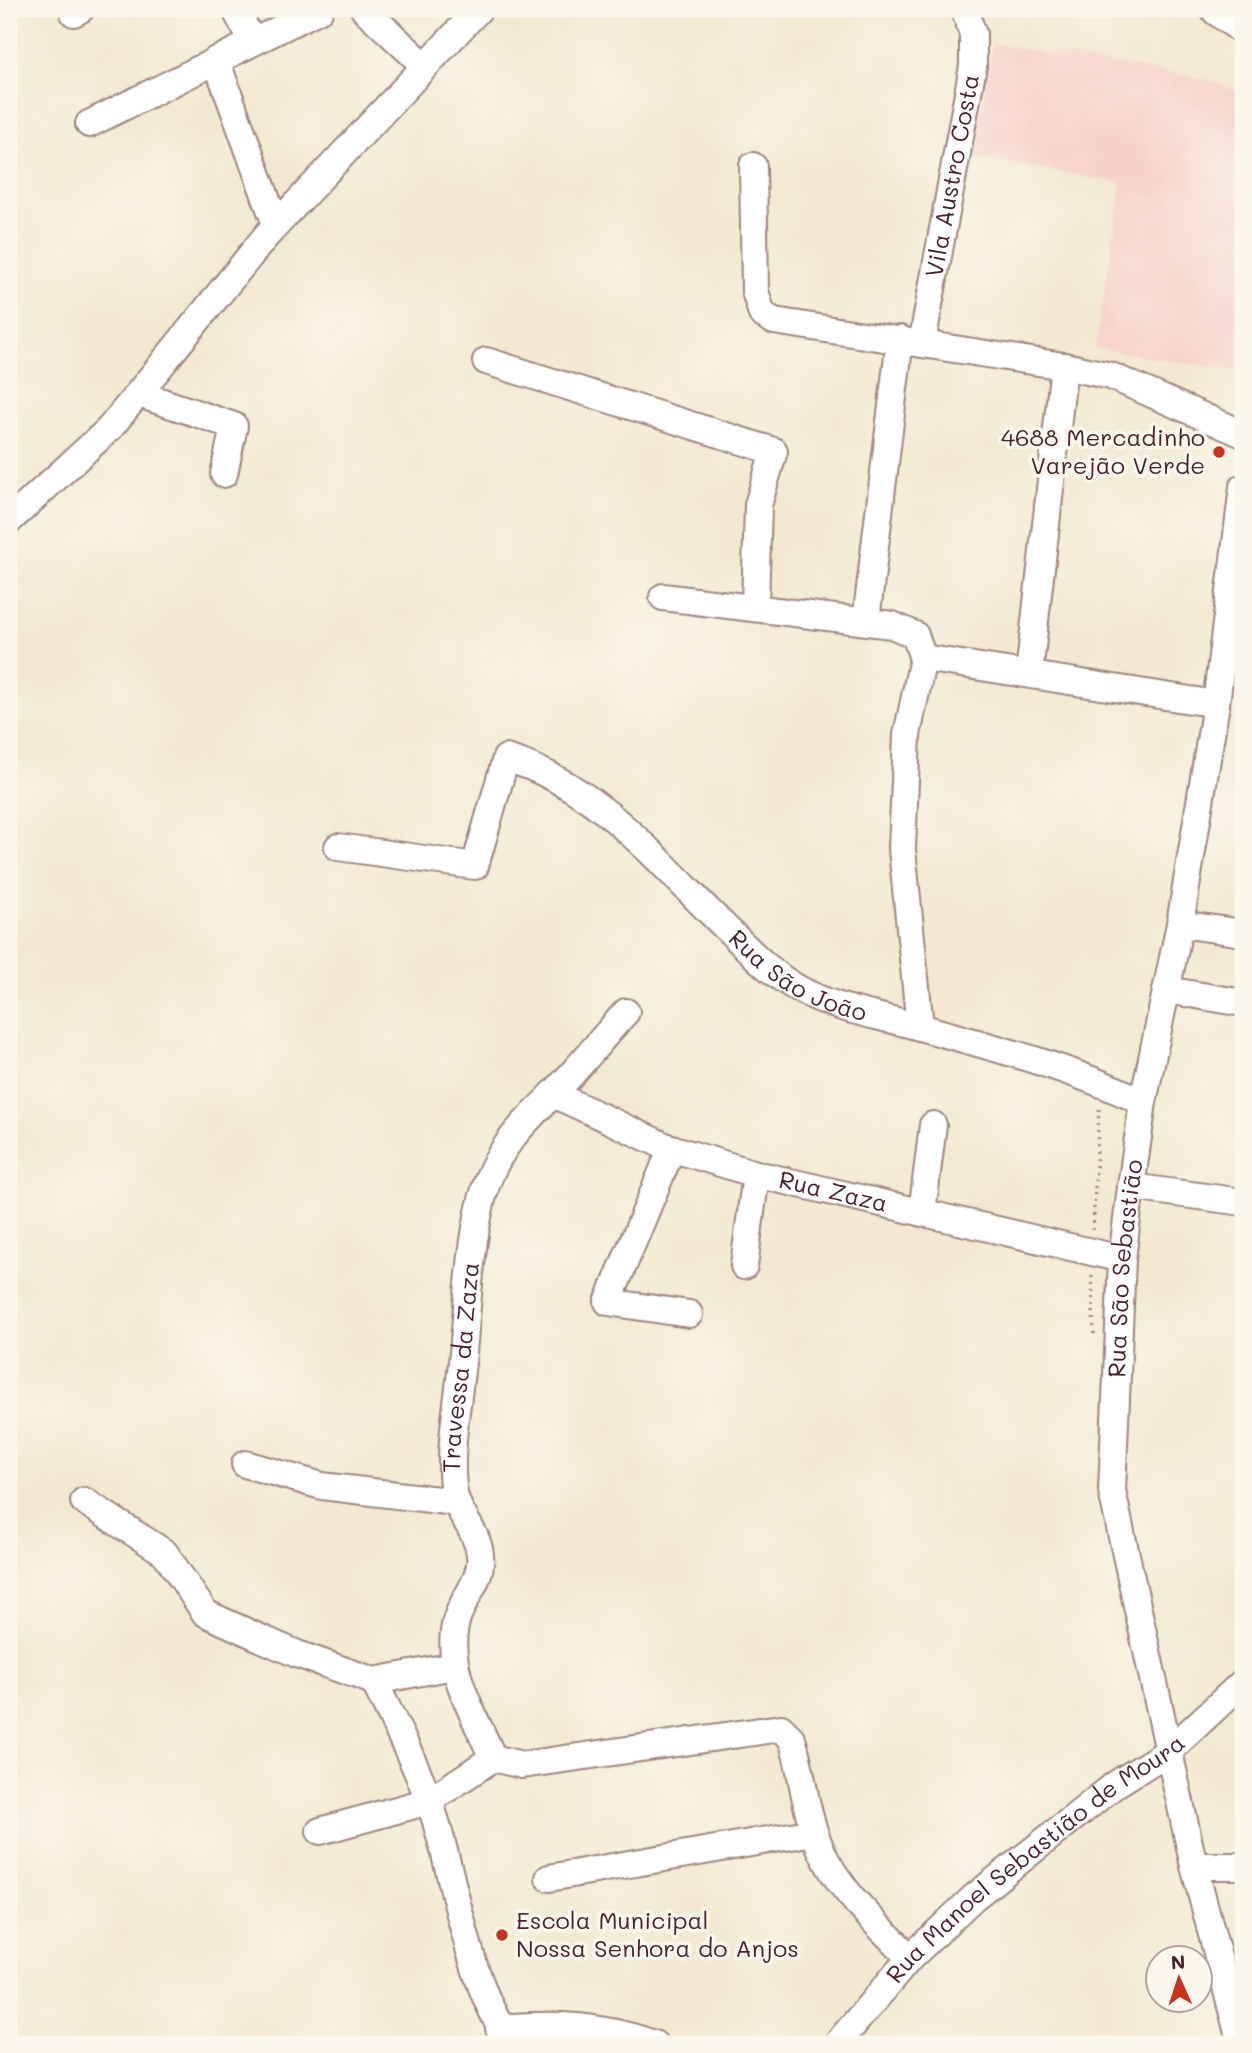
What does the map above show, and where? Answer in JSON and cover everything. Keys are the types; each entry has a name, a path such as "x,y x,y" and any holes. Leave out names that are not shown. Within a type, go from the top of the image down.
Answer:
{"main road":[{"path":"1218,9 1243,27"}],"street":[{"path":"235,9 253,42"},
{"path":"89,124 320,9"},
{"path":"364,9 425,66"},
{"path":"9,521 110,428 276,225 479,9"},
{"name":"Vila Austro Costa","path":"866,621 911,341 973,66 973,34 964,9"},
{"path":"216,60 276,225"},
{"path":"753,166 756,298 762,314 774,321 1064,366 1123,380 1243,434"},
{"path":"486,361 774,451 758,505 755,607"},
{"path":"1029,674 1064,366"},
{"path":"139,394 233,426 224,474"},
{"name":"Rua São Sebastião","path":"1241,2044 1194,1866 1112,1491 1122,1259 1131,1187 1143,1102 1180,923 1216,704 1243,487"},
{"path":"663,597 866,621 911,631 920,642 923,658 907,735 902,849 920,1027"},
{"path":"923,658 1216,704"},
{"name":"Rua São João","path":"338,847 475,866 506,758 536,767 569,783 602,806 777,975 831,1005 869,1017 920,1027 1100,1081 1143,1102"},
{"path":"1180,923 1243,933"},
{"path":"1167,990 1243,1003"},
{"name":"Travessa da Zaza","path":"493,1758 454,1666 456,1623 481,1563 479,1547 456,1502 452,1479 454,1429 466,1313 483,1198 493,1168 521,1125 553,1094 626,1012"},
{"name":"Rua Zaza","path":"553,1094 671,1148 755,1174 1122,1259"},
{"path":"922,1213 933,1125"},
{"path":"671,1148 608,1302 689,1314"},
{"path":"744,1266 755,1174"},
{"path":"1131,1187 1243,1202"},
{"path":"245,1464 322,1486 456,1502"},
{"path":"84,1501 165,1553 205,1613 297,1654 374,1681 454,1666"},
{"path":"374,1681 429,1801 472,1959 506,2036 548,2023 575,2025 654,2044"},
{"name":"Rua Manoel Sebastião de Moura","path":"837,2044 910,1958 983,1890 1116,1784 1168,1751 1243,1682"},
{"path":"320,1831 429,1801 493,1758 523,1765 781,1728 790,1735 797,1753 814,1832 838,1881 910,1958"},
{"path":"549,1878 814,1832"},
{"path":"1194,1866 1243,1866"}],"shaded area":[{"path":"992,44 1206,79 1243,93 1243,372 1095,348 1122,183 973,158"}],"place":[{"name":"4688 Mercadinho Varejão Verde","path":"1219,452"},
{"name":"Escola Municipal Nossa Senhora do Anjos","path":"502,1935"}]}
